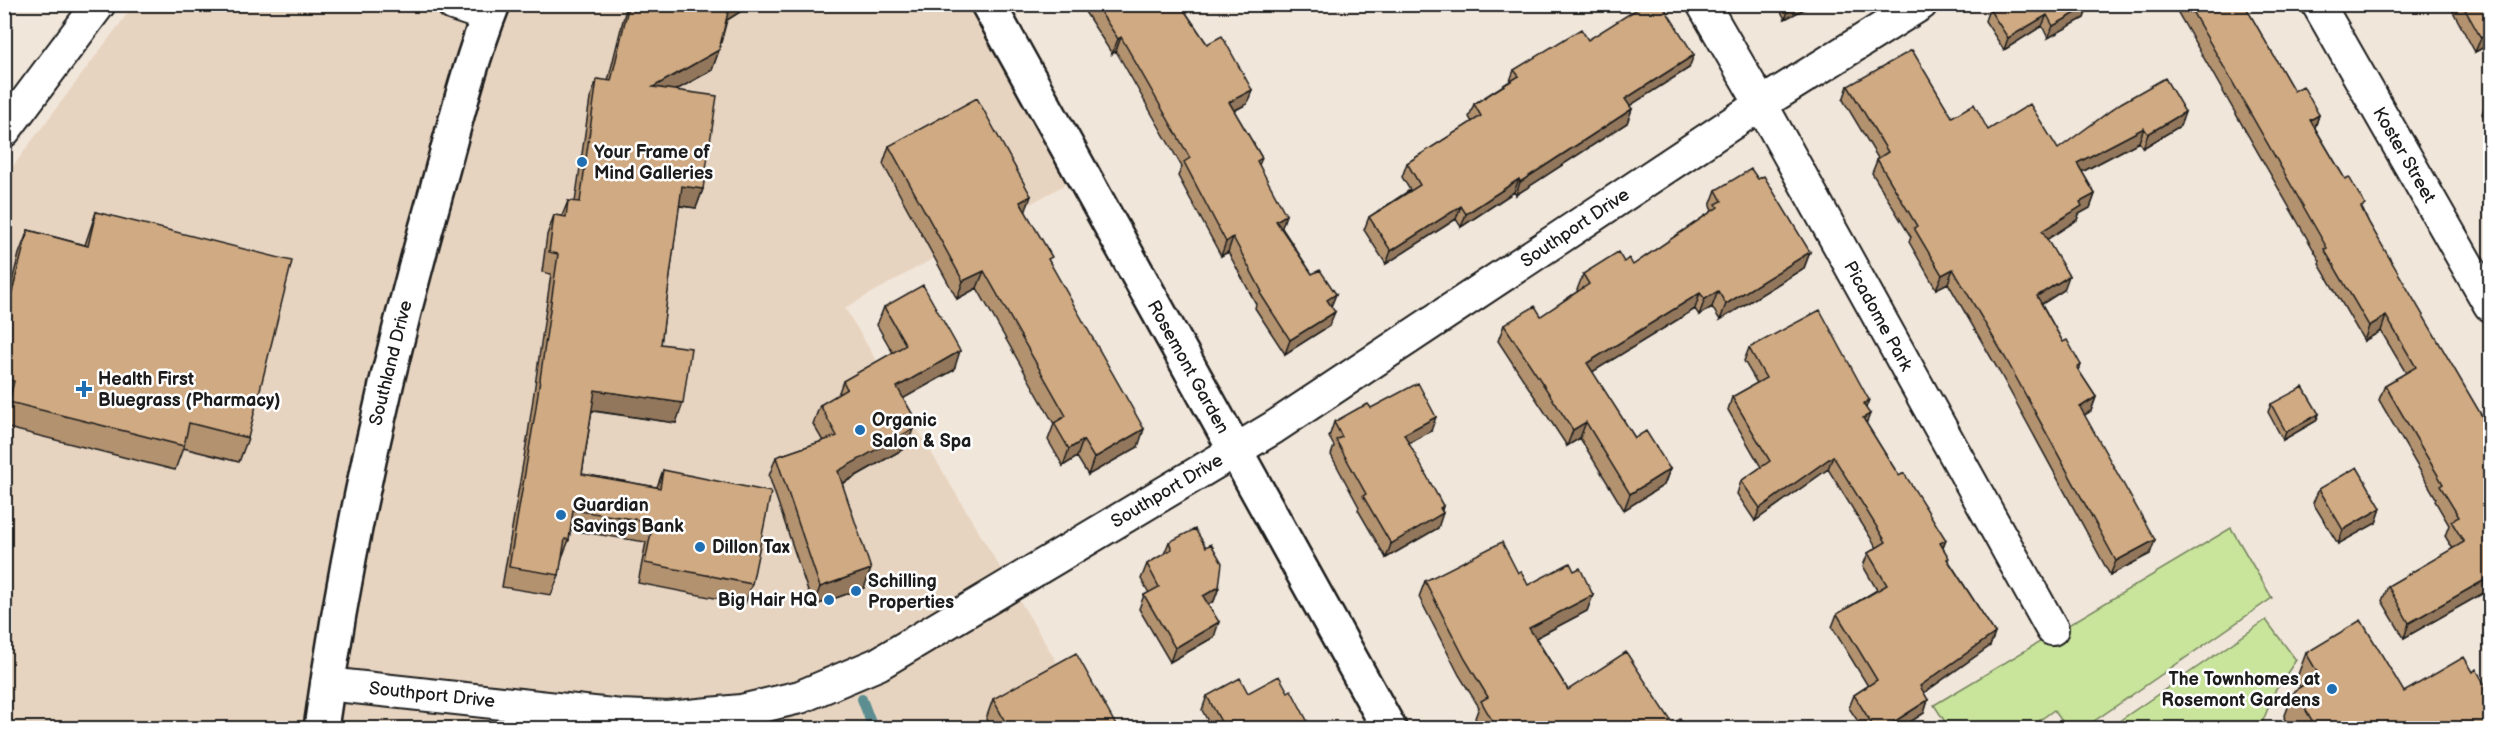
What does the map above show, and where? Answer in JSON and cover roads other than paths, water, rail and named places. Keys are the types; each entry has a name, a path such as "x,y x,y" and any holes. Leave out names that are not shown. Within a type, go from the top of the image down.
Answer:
{"street":[{"path":"4,131 99,4"},
{"path":"453,4 491,10"},
{"name":"Rosemont Garden","path":"988,4 1389,729"},
{"name":"Picadome Park","path":"1703,4 1761,104 2052,629"},
{"name":"Southport Drive","path":"327,684 621,716 668,718 741,711 800,697 878,664 1273,428 1761,104 1921,4"},
{"name":"Koster Street","path":"2318,4 2490,305"},
{"name":"Southland Drive","path":"321,729 327,684 374,427 421,247 491,10"}],"waterway":[{"path":"862,699 873,728"}],"place":[{"name":"Your Frame of Mind Galleries","path":"582,162"},
{"name":"Health First Bluegrass (Pharmacy)","path":"84,389"},
{"name":"Organic Salon & Spa","path":"860,430"},
{"name":"Guardian Savings Bank","path":"561,515"},
{"name":"Dillon Tax","path":"700,547"},
{"name":"Schilling Properties","path":"856,591"},
{"name":"Big Hair HQ","path":"829,600"},
{"name":"The Townhomes at Rosemont Gardens","path":"2332,689"}]}
